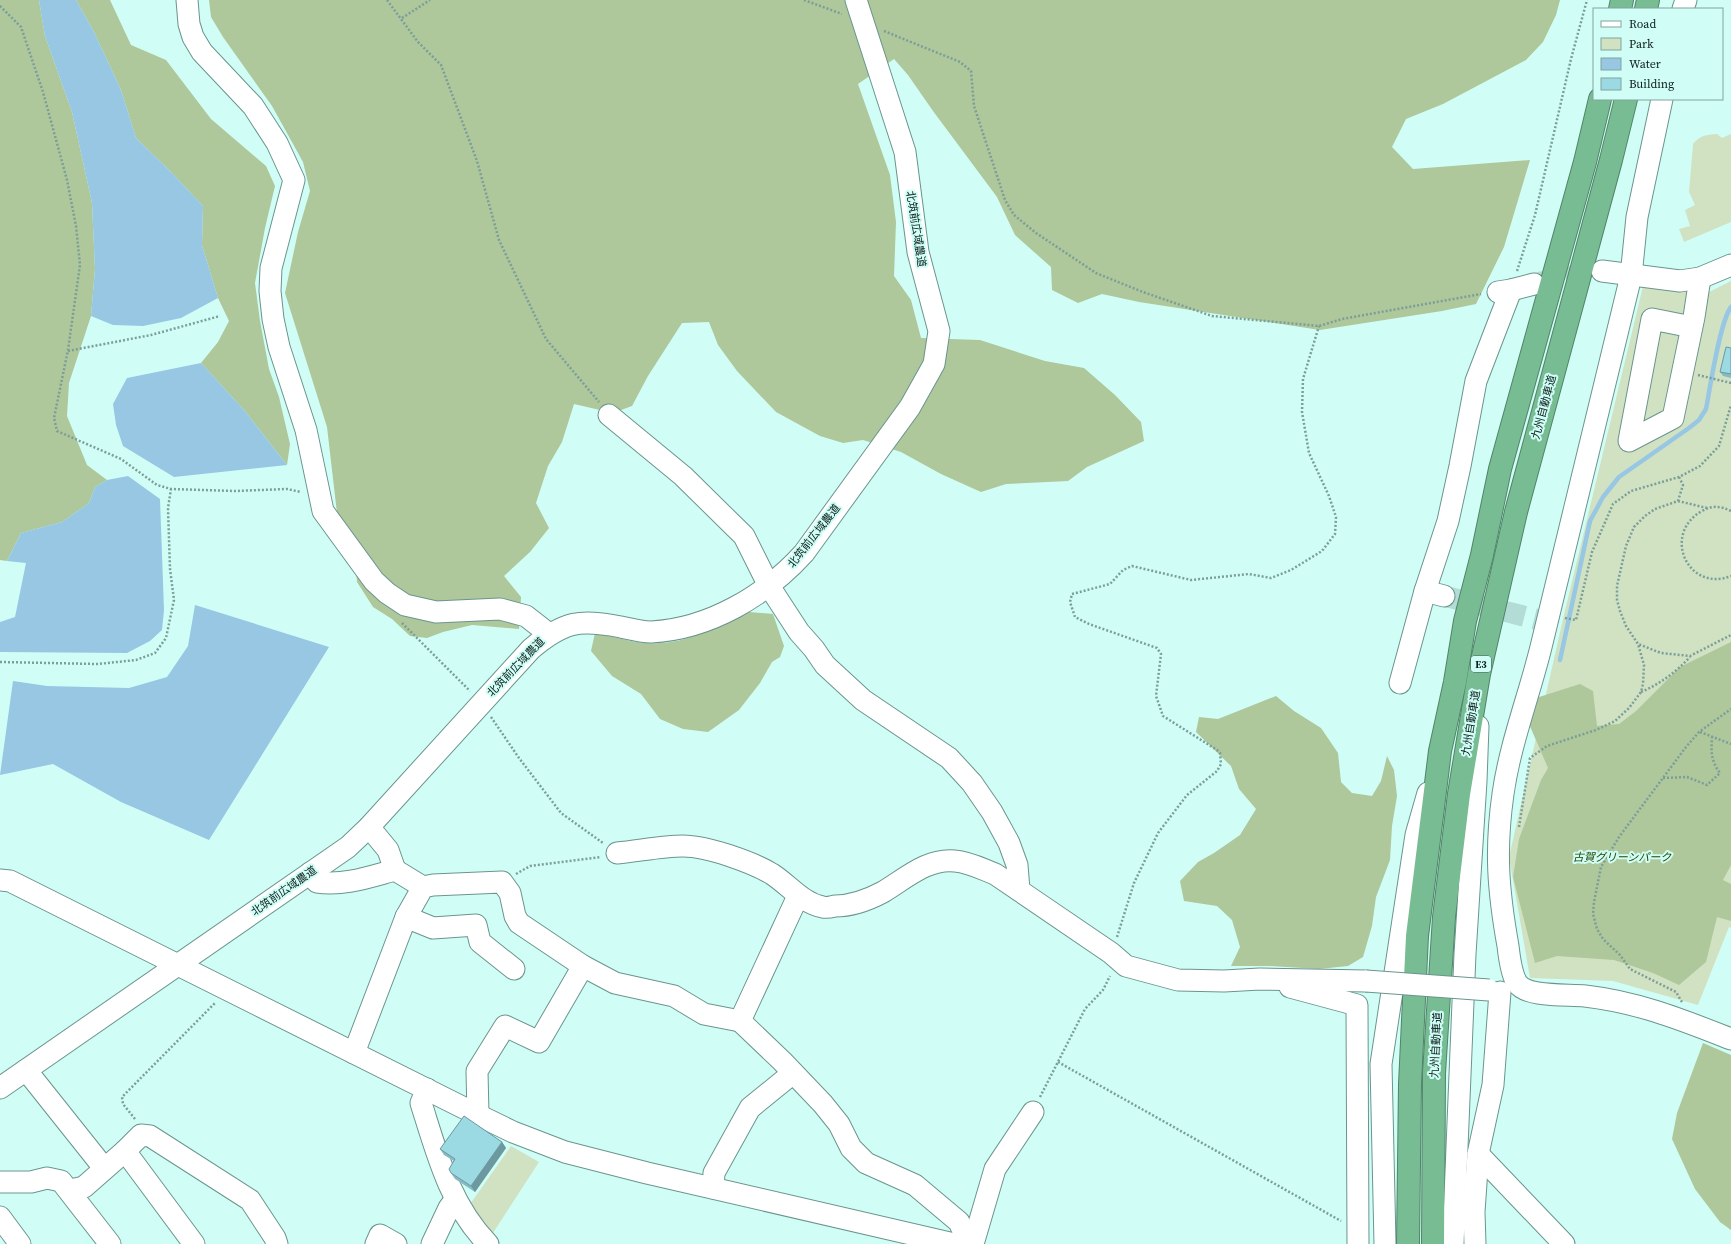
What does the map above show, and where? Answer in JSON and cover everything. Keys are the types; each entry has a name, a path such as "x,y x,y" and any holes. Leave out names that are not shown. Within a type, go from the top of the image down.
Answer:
{"highway":[{"name":"九州自動車道","path":"1408,1244 1410,1084 1417,936 1440,750 1455,682 1465,621 1482,555 1500,469 1585,162 1600,100"},
{"name":"九州自動車道","path":"1433,1244 1434,1073 1444,917 1459,794 1479,674 1516,512 1612,160 1626,100"}],"street":[{"path":"187,0 189,24 193,37 202,52 254,106 277,143 294,180 271,268 270,291 273,319 279,347 306,430 323,511 374,581 387,593 405,605 436,612 500,609 526,616 549,634"},
{"name":"北筑前広域農道","path":"0,1088 348,847 369,827 531,649 549,634 562,628 584,622 605,624 648,632 670,630 710,618 735,607 769,586 787,572 804,553 910,407 934,364 939,331 918,252 905,152 856,0"},
{"path":"1475,1244 1474,1212 1478,1154 1493,1085 1502,988 1510,957 1500,903 1498,841 1508,766 1538,658 1631,276 1637,217 1662,100"},
{"path":"1602,272 1680,281 1700,278 1731,265"},
{"path":"1692,327 1652,319 1629,442 1673,418 1692,327 1700,278"},
{"path":"1400,683 1435,594 1476,382 1503,291 1534,284"},
{"path":"609,415 683,476 744,536 769,586 799,632 814,649 825,665 863,700 948,758 972,783 992,812 1009,843 1018,866 1019,890"},
{"path":"1452,1244 1465,954 1476,781 1479,674"},
{"path":"1385,1244 1381,1064 1416,834 1440,750"},
{"path":"369,827 388,850 395,870 423,887 433,885 502,882 510,893 515,916 519,923 583,966 615,983 674,996 704,1014 740,1021 793,1073 831,1114 839,1124 851,1148 866,1164 915,1185 959,1222 969,1244"},
{"path":"617,853 683,846 709,849 770,873 784,882 798,896 822,907 850,906 883,892 930,864 942,861 954,861 977,866 995,874 1115,956 1126,966 1178,980 1224,981 1260,979 1366,981 1524,988 1536,993 1621,1000 1688,1022 1731,1039"},
{"path":"310,873 317,882 330,884 350,882 395,870"},
{"path":"0,880 10,882 513,1132 565,1152 647,1173 954,1244"},
{"path":"354,1053 406,917 423,887"},
{"path":"740,1021 798,896"},
{"path":"406,917 433,928 476,925 480,942 514,969"},
{"path":"478,1115 477,1071 505,1026 539,1042 583,966"},
{"path":"1260,979 1357,1005 1357,1237"},
{"path":"26,1070 104,1168"},
{"path":"713,1188 714,1173 750,1108 793,1073"},
{"path":"427,1089 421,1103 438,1158 455,1200 466,1218 488,1244"},
{"path":"973,1244 995,1169 1033,1112"},
{"path":"71,1193 75,1189 84,1187 142,1135 150,1136 250,1200 275,1238 277,1244"},
{"path":"125,1151 194,1244"},
{"path":"1478,1154 1564,1244"},
{"path":"0,1182 32,1182 47,1178 61,1181 110,1244"},
{"path":"432,1244 449,1208 455,1200"},
{"path":"0,1217 20,1244"},
{"path":"376,1244 380,1235 396,1244"}],"path":[{"path":"387,0 402,18 418,42 441,65 476,161 499,240 546,339 609,415"},
{"path":"402,18 430,0"},
{"path":"804,0 863,22 960,62 971,71 974,106 1005,200 1014,215 1036,233 1096,273 1143,292 1212,316 1318,326 1342,319 1503,291 1535,215 1571,59 1587,0"},
{"path":"0,6 21,27 43,92 67,180 76,226 80,265 68,351 54,418 57,431 121,459 157,485 171,489 235,491 287,489 307,493 320,500"},
{"path":"68,351 151,335 220,316"},
{"path":"1033,1112 1085,1009 1103,990 1115,956 1134,883 1158,833 1187,795 1217,771 1221,764 1220,753 1217,750 1196,735 1163,716 1156,696 1161,654 1157,648 1089,624 1075,617 1070,602 1072,594 1110,584 1123,570 1132,566 1191,580 1249,574 1270,578 1291,570 1322,551 1335,534 1336,517 1329,496 1309,453 1302,412 1303,379 1318,326"},
{"path":"1682,372 1731,383"},
{"path":"1576,620 1592,552 1613,504 1631,491 1679,477 1700,466 1719,446 1731,405"},
{"path":"1678,500 1683,485 1679,477"},
{"path":"0,662 98,664 136,660 155,653 166,638 174,600 170,569 168,516 171,489"},
{"path":"1641,692 1644,665 1638,644 1626,626 1617,600 1617,586 1626,546 1634,527 1655,509 1678,500 1708,508"},
{"path":"1731,511 1716,506 1708,508 1691,519 1685,527 1681,547 1684,557 1696,572 1705,577 1715,579 1731,576"},
{"path":"1498,841 1518,834 1530,758 1546,746 1596,730 1615,721 1629,708 1641,692 1654,686 1680,667 1690,656 1731,635"},
{"path":"1638,644 1661,653 1690,656"},
{"path":"480,705 495,721 519,758 561,813 617,853"},
{"path":"1688,1022 1682,1002 1676,992 1630,969 1620,955 1603,939 1596,929 1593,914 1601,867 1619,836 1662,778 1699,732 1731,709"},
{"path":"1699,732 1731,744"},
{"path":"1662,778 1687,777 1707,785 1720,773 1714,766 1711,754 1712,737"},
{"path":"502,882 530,866 617,853"},
{"path":"145,1135 143,1129 123,1104 122,1097 228,990"},
{"path":"1058,1062 1357,1237"}],"green space":[{"path":"0,0 39,0 45,36 72,112 92,203 95,269 91,316 69,383 67,416 87,465 107,480 95,487 89,503 62,522 21,533 7,561 0,560"},
{"path":"76,0 110,0 131,45 166,60 211,119 266,166 275,186 265,228 255,283 269,369 279,397 290,444 287,465 244,410 201,363 218,342 229,321 218,298 202,245 203,206 136,138 121,90 94,32"},
{"path":"209,0 1560,0 1556,15 1543,42 1526,60 1443,104 1406,119 1392,147 1413,169 1530,160 1504,247 1476,304 1442,311 1320,330 1139,302 1102,294 1078,303 1052,290 1051,267 1015,235 997,197 908,75 894,59 858,84 890,175 896,222 894,276 911,300 921,338 980,340 1045,361 1084,368 1115,395 1141,422 1144,441 1087,467 1068,481 1006,484 981,492 941,474 901,452 863,440 843,443 820,436 776,412 737,371 718,345 709,322 682,323 648,376 632,406 613,413 574,404 562,442 548,466 536,503 549,528 530,552 504,576 521,597 519,629 472,625 443,632 427,638 410,636 392,619 373,607 357,582 354,542 337,513 327,427 285,293 298,232 310,191 303,162 272,106 223,37 211,17"},
{"path":"1717,134 1722,138 1731,134 1731,222 1684,242 1679,229 1690,226 1685,210 1695,205 1689,192 1693,144 1704,136"},
{"name":"古賀グリーンパーク","path":"1731,281 1731,928 1729,927 1698,1005 1613,981 1530,978 1509,857 1563,619 1644,282 1709,292"},
{"path":"749,612 773,614 784,646 780,657 772,662 760,683 739,710 708,732 683,729 660,719 641,694 612,676 591,651 595,633 647,643 674,642 725,624"},
{"path":"1731,642 1731,865 1723,880 1731,884 1731,921 1717,917 1706,962 1679,985 1653,973 1614,960 1557,956 1535,963 1513,877 1519,839 1541,780 1548,768 1529,724 1536,698 1580,684 1593,691 1597,726 1619,724 1636,711 1680,667"},
{"path":"1276,696 1294,711 1321,728 1338,753 1341,782 1352,793 1372,796 1381,781 1387,756 1394,770 1397,796 1392,826 1390,860 1376,897 1372,926 1363,957 1348,966 1319,969 1269,966 1231,966 1240,947 1232,920 1217,906 1184,901 1180,881 1198,862 1240,835 1256,809 1239,789 1231,766 1196,732 1199,717 1218,719"},
{"path":"1703,1043 1731,1055 1731,1230 1720,1222 1695,1189 1672,1139 1677,1113"},
{"path":"511,1146 539,1162 491,1236 468,1207"}],"water":[{"path":"39,0 76,0 94,32 121,90 136,138 203,206 202,245 218,298 181,318 143,326 113,325 91,316 95,269 92,203 72,112 45,36"},
{"path":"201,363 244,410 287,465 174,477 123,446 116,425 113,404 127,378"},
{"path":"128,476 160,499 164,610 162,630 150,641 127,653 0,652 0,622 15,617 26,563 7,561 21,533 62,522 89,503 95,487 107,480"},
{"path":"195,605 329,647 209,840 121,802 53,764 0,775 13,681 47,686 129,688 167,677 188,646"}],"building":[{"path":"1726,347 1731,348 1731,374 1720,372"},
{"path":"464,1116 502,1142 471,1186 451,1173 449,1169 455,1159 440,1149"}],"waterway":[{"path":"1560,660 1590,521 1603,497 1619,477 1699,420 1706,409 1719,340 1731,307"}],"tunnel":[{"path":"1535,283 1602,271"},
{"path":"1444,596 1547,622"}]}
